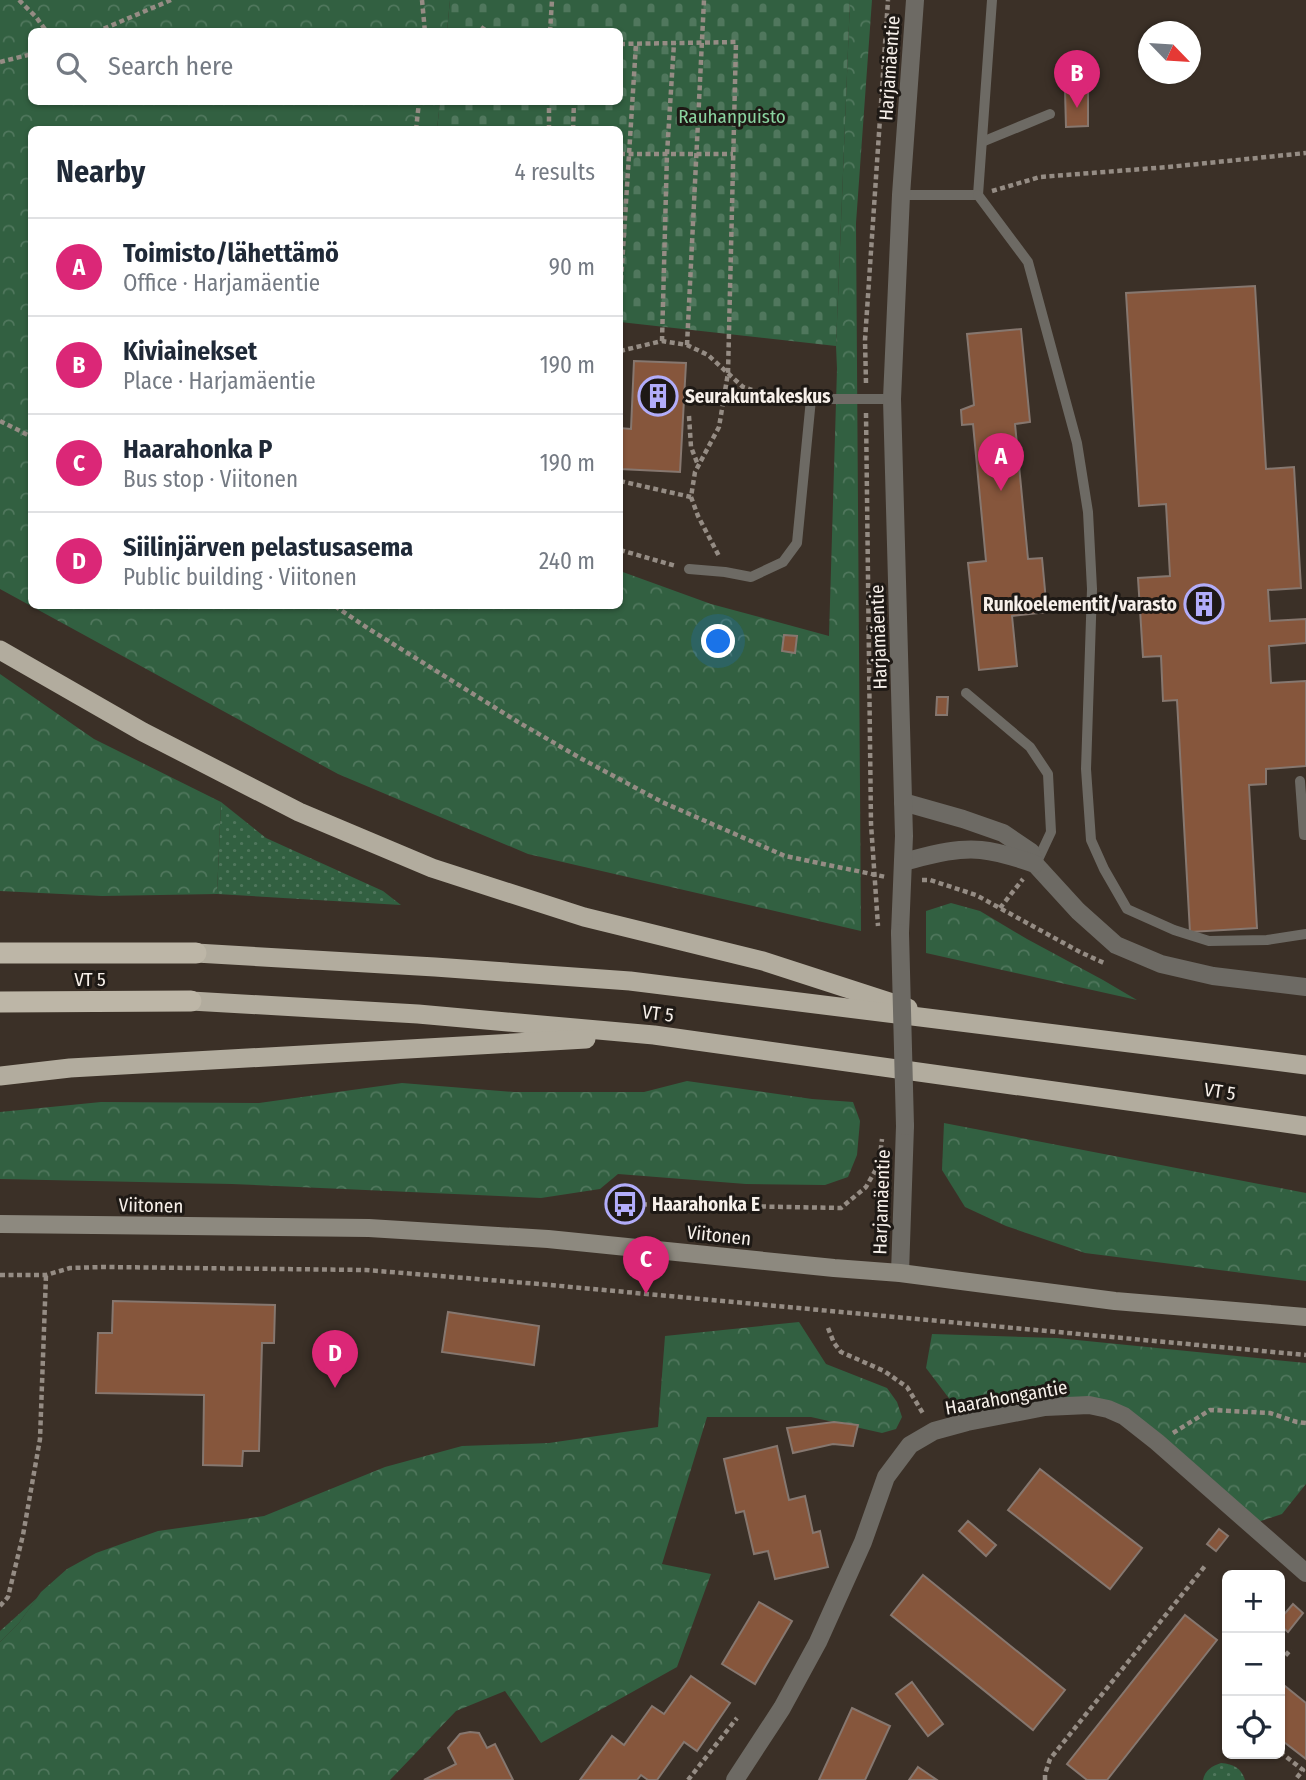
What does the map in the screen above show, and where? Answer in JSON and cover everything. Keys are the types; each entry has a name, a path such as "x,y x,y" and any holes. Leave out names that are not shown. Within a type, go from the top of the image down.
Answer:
{"highway":[{"path":"0,650 143,732 299,813 432,868 584,917 763,961 952,1022"},
{"name":"VT 5","path":"0,953 196,953 630,982 1306,1065"},
{"name":"VT 5","path":"0,1002 191,1001 418,1014 654,1035 1306,1126"},
{"path":"0,1076 84,1067 654,1035"}],"main road":[{"name":"Viitonen","path":"0,1224 369,1228 548,1239 900,1273 1115,1301 1306,1317"}],"street":[{"name":"Harjamäentie","path":"900,1273 905,1126 900,933 903,802 892,399 901,195 915,0"},
{"path":"903,802 1003,833 1031,852 1035,864 1078,911 1116,945 1161,964 1213,976 1306,987"},
{"path":"903,862 978,849 1035,864"},
{"name":"Haarahongantie","path":"736,1780 782,1708 818,1642 863,1542 886,1477 910,1445 934,1431 1045,1407 1088,1405 1108,1409 1124,1416 1157,1442 1306,1573"}],"lane":[{"path":"992,0 978,195 1028,262 1077,443 1088,512 1092,589 1084,711 1091,840 1126,909 1209,941 1267,940 1306,934"},
{"path":"982,142 1050,114"},
{"path":"901,195 978,195"},
{"path":"766,396 892,399"},
{"path":"689,569 751,577 783,562 797,543 811,399"},
{"path":"966,693 1030,747 1048,774 1051,832 1035,864"},
{"path":"1300,781 1306,835"}],"path":[{"path":"19,0 44,28"},
{"path":"105,28 171,0"},
{"path":"422,0 425,28"},
{"path":"550,28 552,0"},
{"path":"687,345 704,0"},
{"path":"623,44 736,42 728,373 719,427 695,472 691,497 725,572"},
{"path":"662,341 667,154 674,43"},
{"path":"623,243 636,44"},
{"path":"0,62 28,55"},
{"path":"416,126 419,105"},
{"path":"549,105 549,126"},
{"path":"573,105 573,126"},
{"path":"978,195 1040,177 1306,153"},
{"path":"623,154 733,154"},
{"path":"623,350 662,341 687,345 708,355 743,387 766,396"},
{"path":"704,393 724,393"},
{"path":"689,416 691,447 699,465"},
{"path":"0,421 28,435"},
{"path":"623,482 691,497"},
{"path":"623,551 689,569"},
{"path":"340,609 518,722 663,802 785,856 876,876"},
{"path":"1000,908 1035,864"},
{"path":"625,1204 841,1208 866,1187 879,1164 883,1132"},
{"path":"0,1275 47,1275 70,1268 106,1266 366,1270 1306,1355"},
{"path":"0,1606 8,1597 23,1535 40,1439 47,1275"},
{"path":"828,1328 841,1352 884,1371 907,1387 934,1431"},
{"path":"1157,1442 1210,1410 1270,1413 1306,1423"},
{"path":"1045,1780 1050,1759 1205,1566"},
{"path":"1285,1656 1291,1649"},
{"path":"688,1780 737,1718"},
{"path":"1285,1756 1303,1770 1295,1780"}],"green space":[{"path":"0,0 450,0 447,28 28,28 28,105 440,105 437,126 28,126 28,604 0,589"},
{"name":"Rauhanpuisto","path":"450,0 850,0 836,346 623,322 623,126 437,126 440,105 623,105 623,28 447,28"},
{"path":"850,0 872,0 856,223 861,931 528,854 338,774 37,609 623,609 623,572 711,604 829,636 836,346"},
{"path":"0,674 94,739 221,802 217,894 102,896 0,891"},
{"path":"221,802 266,838 383,891 401,905 217,894"},
{"path":"951,903 980,911 1137,1000 926,953 926,911"},
{"path":"687,1081 812,1099 853,1102 860,1121 857,1155 848,1177 825,1185 746,1184 618,1174 600,1189 541,1198 232,1184 0,1179 0,1112 101,1102 259,1103 402,1083 514,1092 644,1092"},
{"path":"944,1123 1306,1193 1306,1281 1085,1253 1006,1226 965,1207 942,1170"},
{"path":"799,1322 826,1364 887,1388 897,1402 902,1417 896,1429 882,1433 811,1417 707,1417 662,1564 711,1574 677,1667 541,1743 505,1691 456,1711 390,1780 0,1780 0,1642 19,1623 41,1592 67,1569 96,1553 158,1531 264,1516 385,1467 462,1446 549,1443 658,1427 665,1336"},
{"path":"932,1334 1057,1338 1306,1363 1306,1484 1282,1514 1252,1524 1108,1409 967,1422 926,1368"},
{"path":"37,1598 19,1623 0,1642 0,1631"},
{"path":"1221,1763 1236,1767 1245,1780 1203,1780 1209,1769"}],"building":[{"path":"1065,90 1088,90 1088,126 1066,127"},
{"name":"Runkoelementit/varasto","path":"1255,286 1266,469 1294,467 1301,588 1268,590 1270,621 1306,619 1306,643 1269,646 1271,683 1306,681 1306,766 1266,769 1266,784 1249,785 1257,928 1190,932 1177,700 1163,701 1161,656 1143,657 1138,578 1170,576 1166,504 1139,506 1126,293"},
{"path":"1021,329 1030,422 1015,424 1028,559 1042,558 1047,612 1012,616 1017,666 979,670 968,563 986,561 973,424 962,425 961,410 974,405 967,334"},
{"name":"Seurakuntakeskus","path":"634,361 686,363 680,472 623,469 623,428 631,429"},
{"path":"784,635 797,636 795,653 782,651"},
{"path":"937,697 948,697 947,715 936,715"},
{"path":"113,1301 275,1305 274,1343 262,1343 259,1451 243,1451 242,1466 203,1465 204,1395 96,1393 98,1333 112,1333"},
{"path":"448,1312 539,1326 534,1365 442,1352"},
{"path":"834,1422 858,1425 853,1446 833,1444 793,1453 787,1428"},
{"path":"777,1446 789,1500 805,1496 813,1533 820,1531 828,1567 775,1579 768,1551 754,1554 744,1511 736,1513 724,1459"},
{"path":"1040,1469 1142,1548 1110,1589 1008,1510"},
{"path":"968,1521 996,1545 986,1556 959,1531"},
{"path":"1219,1529 1228,1536 1216,1551 1207,1544"},
{"path":"923,1575 1065,1690 1033,1730 891,1615"},
{"path":"759,1602 792,1621 755,1684 722,1664"},
{"path":"1293,1604 1303,1613 1288,1632 1285,1629 1285,1613"},
{"path":"1185,1615 1217,1640 1107,1780 1087,1780 1067,1764"},
{"path":"691,1676 730,1703 697,1751 684,1742 657,1780 648,1780 641,1775 637,1780 580,1780 612,1736 624,1745 652,1706 664,1714"},
{"path":"912,1682 943,1724 928,1736 896,1694"},
{"path":"1285,1686 1306,1703 1306,1759 1285,1743"},
{"path":"852,1708 890,1726 865,1780 819,1780"},
{"path":"479,1733 487,1748 495,1744 513,1780 424,1780 456,1764 448,1748 460,1734"},
{"path":"918,1767 937,1780 909,1780"}],"place":[{"name":"Kiviainekset","path":"1077,108"},
{"name":"Seurakuntakeskus","path":"658,396"},
{"name":"Toimisto/lähettämö","path":"1001,491"},
{"name":"Runkoelementit/varasto","path":"1204,604"},
{"name":"Haarahonka E","path":"625,1204"},
{"name":"Haarahonka P","path":"646,1294"},
{"name":"Siilinjärven pelastusasema","path":"335,1388"}]}
